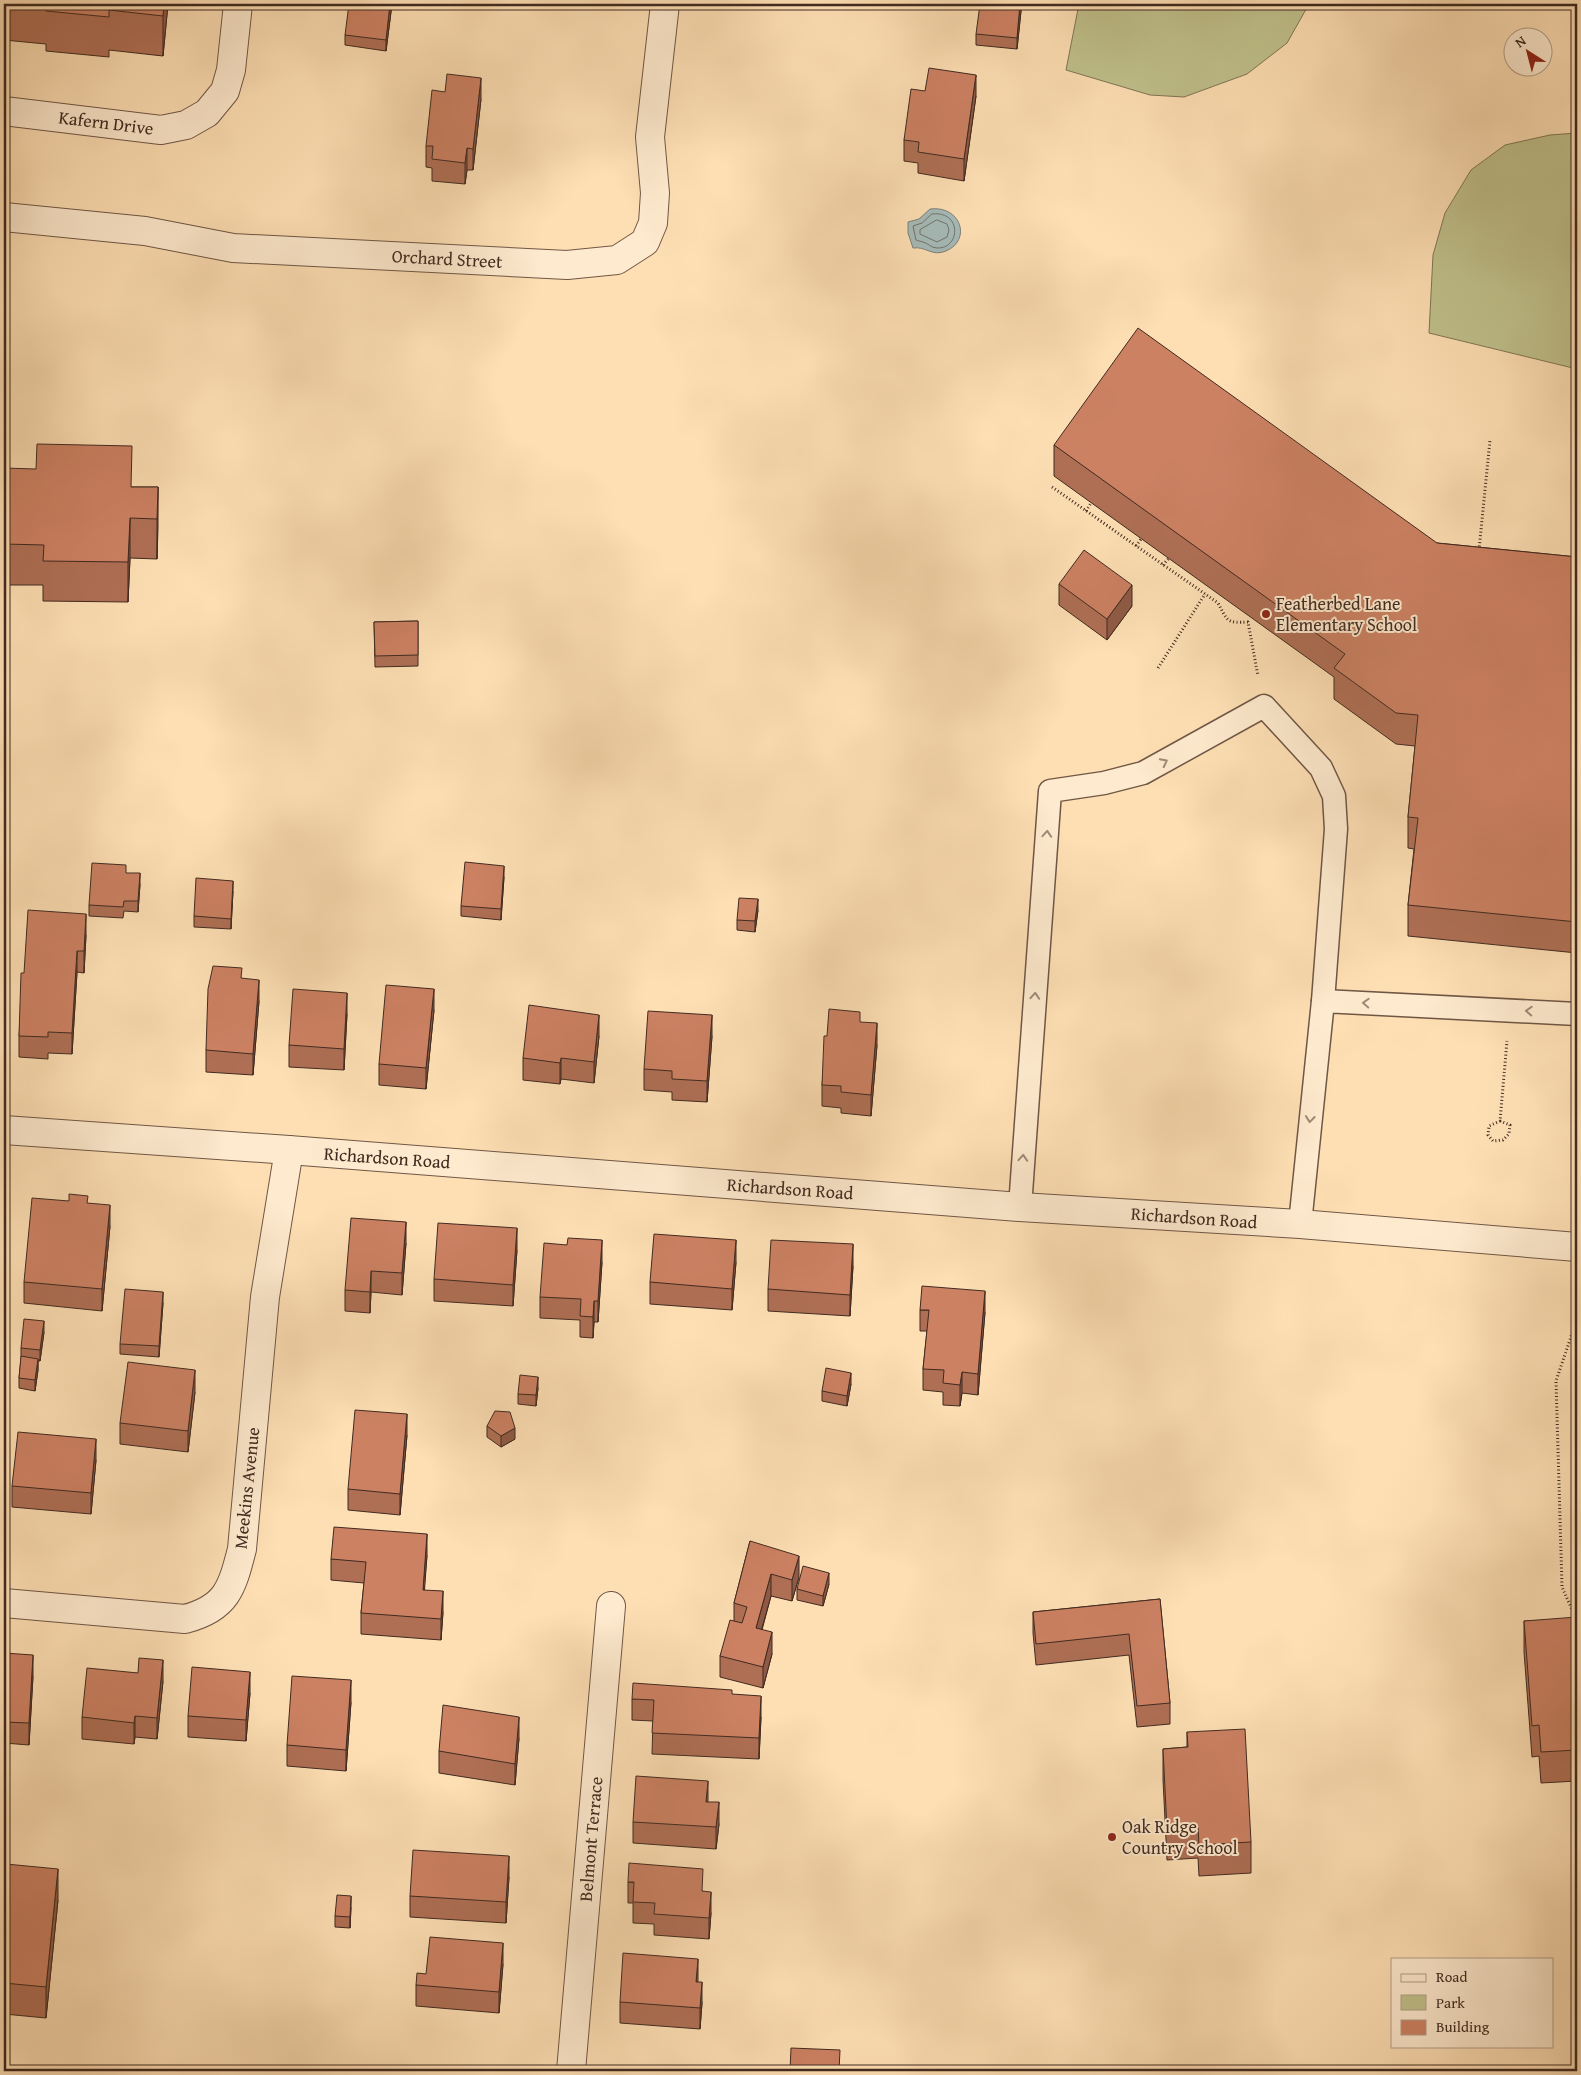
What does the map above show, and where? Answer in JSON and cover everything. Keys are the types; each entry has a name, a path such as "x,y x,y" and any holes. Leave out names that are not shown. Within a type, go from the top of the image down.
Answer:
{"street":[{"name":"Kafern Drive","path":"4,111 160,130 186,125 206,113 225,91 231,70 238,4"},
{"name":"Orchard Street","path":"4,217 145,232 233,248 567,265 618,260 645,242 653,223 655,193 650,136 664,4"},
{"name":"Richardson Road","path":"4,1130 289,1150 1020,1207 1300,1224 1577,1247"},
{"name":"Meekins Avenue","path":"4,1603 185,1619 201,1615 222,1601 234,1580 242,1548 265,1296 289,1150"},
{"name":"Belmont Terrace","path":"571,2071 611,1606"}],"lane":[{"path":"1020,1207 1050,791 1104,783 1143,773 1264,706 1320,768 1334,796 1336,829 1323,1001 1300,1224"},
{"path":"1323,1001 1577,1014"}],"path":[{"path":"1478,558 1490,440"},
{"path":"1052,487 1205,594 1218,604 1227,620 1231,623 1248,622 1264,706"},
{"path":"1086,511 1092,503"},
{"path":"1136,546 1141,539"},
{"path":"1163,565 1169,558"},
{"path":"1158,668 1205,594"},
{"path":"1500,1120 1507,1036"},
{"path":"1500,1120 1510,1125 1509,1134 1504,1140 1493,1141 1488,1135 1489,1126 1500,1120"},
{"path":"1577,1319 1556,1381 1562,1587 1577,1621"}],"green space":[{"path":"1079,4 1309,4 1287,43 1247,74 1184,97 1150,95 1066,70"},
{"path":"1577,133 1577,369 1429,333 1433,255 1445,213 1471,170 1505,145 1550,135"}],"water":[{"path":"930,209 941,209 949,212 956,218 961,232 954,246 941,253 922,248 913,248 908,233 908,222 919,219"}],"building":[{"path":"46,4 164,4 163,16 109,10 109,17 46,11"},
{"path":"349,4 390,4 386,40 345,35"},
{"path":"980,4 1020,4 1017,38 976,34"},
{"path":"929,68 976,75 964,159 918,152 919,142 904,140 911,89 925,91"},
{"path":"447,74 481,78 473,149 467,148 465,163 432,159 433,146 426,146 432,90 445,92"},
{"path":"1138,328 1437,543 1577,557 1577,922 1408,905 1418,818 1408,817 1418,715 1396,713 1334,668 1345,654 1054,445"},
{"path":"37,444 132,446 131,487 158,487 157,519 130,518 128,562 43,561 44,545 4,544 4,468 36,469"},
{"path":"1084,550 1132,585 1107,619 1059,584"},
{"path":"418,621 418,655 375,656 374,622"},
{"path":"465,862 504,866 501,909 461,906"},
{"path":"92,863 126,865 126,873 140,873 138,901 124,901 123,907 89,905"},
{"path":"196,878 233,881 231,919 194,916"},
{"path":"739,898 758,899 755,921 737,920"},
{"path":"28,910 86,914 84,951 77,951 72,1033 48,1032 48,1037 19,1036 21,973 24,973"},
{"path":"213,966 242,968 241,978 259,980 253,1054 206,1050 208,989"},
{"path":"386,985 434,989 426,1068 379,1064"},
{"path":"293,989 347,993 344,1049 289,1045"},
{"path":"529,1005 599,1015 594,1062 561,1058 560,1063 523,1058"},
{"path":"829,1009 860,1012 860,1022 877,1023 871,1095 841,1092 841,1086 822,1085 824,1036 827,1036"},
{"path":"648,1011 712,1015 707,1081 672,1079 672,1071 644,1069"},
{"path":"69,1194 88,1196 87,1203 110,1205 102,1289 24,1282 32,1198 69,1201"},
{"path":"351,1218 406,1222 402,1273 371,1271 370,1292 345,1290"},
{"path":"438,1223 517,1228 513,1285 434,1279"},
{"path":"654,1234 736,1240 732,1289 650,1282"},
{"path":"568,1238 602,1240 598,1301 594,1301 593,1317 580,1316 581,1299 540,1297 544,1243 567,1245"},
{"path":"771,1240 853,1244 850,1295 768,1289"},
{"path":"922,1286 985,1291 978,1374 962,1372 960,1385 943,1383 944,1370 923,1369 929,1310 920,1310"},
{"path":"125,1289 163,1292 159,1346 120,1344"},
{"path":"24,1319 44,1321 40,1350 21,1348"},
{"path":"21,1356 38,1359 35,1380 19,1378"},
{"path":"128,1362 195,1370 188,1431 120,1423"},
{"path":"826,1368 851,1373 847,1396 822,1391"},
{"path":"520,1375 538,1377 536,1395 518,1394"},
{"path":"355,1410 407,1414 400,1494 348,1489"},
{"path":"495,1411 510,1412 515,1428 501,1436 487,1426"},
{"path":"18,1432 96,1439 91,1493 12,1486"},
{"path":"334,1527 427,1534 423,1590 443,1591 441,1619 361,1613 366,1562 331,1559"},
{"path":"750,1541 799,1556 792,1580 771,1574 756,1628 772,1632 763,1667 720,1656 730,1620 742,1623 747,1607 734,1603"},
{"path":"803,1566 829,1573 823,1596 797,1589"},
{"path":"1160,1599 1170,1703 1137,1706 1129,1634 1036,1644 1033,1612"},
{"path":"1577,1617 1577,1750 1541,1752 1539,1725 1532,1726 1524,1621"},
{"path":"4,1653 33,1655 29,1723 4,1722"},
{"path":"139,1658 163,1660 157,1718 135,1716 134,1723 82,1717 87,1668 138,1673"},
{"path":"192,1667 250,1672 246,1720 188,1716"},
{"path":"292,1676 351,1680 346,1750 287,1745"},
{"path":"633,1683 732,1690 732,1694 761,1696 759,1738 652,1733 654,1700 632,1699"},
{"path":"443,1705 519,1717 515,1764 439,1751"},
{"path":"1245,1729 1251,1842 1199,1845 1198,1827 1167,1829 1163,1749 1188,1747 1187,1732"},
{"path":"636,1776 708,1781 706,1802 719,1802 716,1827 633,1822"},
{"path":"413,1850 509,1856 506,1902 410,1896"},
{"path":"629,1863 703,1869 702,1891 711,1892 709,1918 654,1914 655,1903 633,1902 634,1882 628,1882"},
{"path":"6,1864 58,1869 46,1987 4,1983 4,1887"},
{"path":"337,1895 351,1896 350,1917 335,1916"},
{"path":"430,1937 503,1943 499,1992 416,1985 417,1973 426,1974"},
{"path":"623,1953 698,1959 696,1982 702,1982 700,2008 620,2002"},
{"path":"791,2048 840,2050 839,2071 790,2071"}],"place":[{"name":"Featherbed Lane Elementary School","path":"1266,614"},
{"name":"Oak Ridge Country School","path":"1112,1837"}]}
